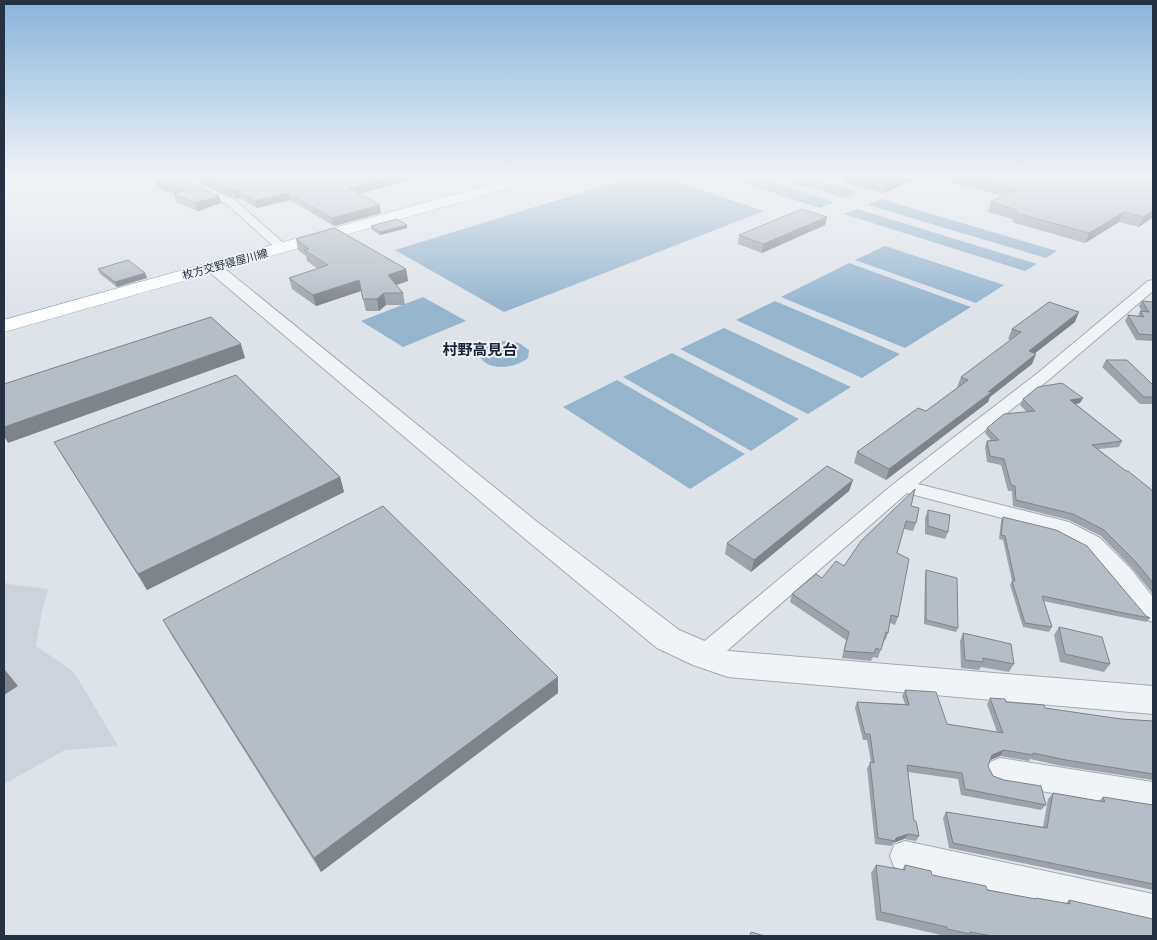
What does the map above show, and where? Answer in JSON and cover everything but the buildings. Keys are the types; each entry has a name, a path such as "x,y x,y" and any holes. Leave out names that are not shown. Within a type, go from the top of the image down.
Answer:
{"main road":[{"name":"枚方交野寝屋川線","path":"4,326 378,221"}],"street":[{"path":"252,221 283,248"},
{"path":"214,266 527,526 668,639 704,656 728,664 1153,700"},
{"path":"704,656 903,486 1045,375 1153,284"},
{"path":"903,486 1062,527 1093,543 1122,574 1153,613"},
{"path":"1000,771 1153,796"},
{"path":"905,856 1153,910"}],"shaded area":[{"path":"4,582 48,589 36,646 74,672 118,746 65,750 4,784"}],"water":[{"path":"490,221 739,221 504,312 395,250"},
{"path":"866,221 896,221 1037,264 1025,271"},
{"path":"921,221 955,221 1057,251 1046,258"},
{"path":"885,246 1004,285 976,303 855,260"},
{"path":"849,263 971,307 905,348 781,297"},
{"path":"423,297 466,321 403,347 361,321"},
{"path":"775,301 900,354 862,378 736,320"},
{"path":"724,328 851,387 808,414 680,349"},
{"path":"504,341 519,343 529,350 528,358 516,364 502,367 483,361 479,355 484,347"},
{"path":"672,353 799,419 751,451 623,377"},
{"path":"617,380 745,454 690,489 563,407"}],"district":[{"name":"村野高見台","path":"480,350"}]}
